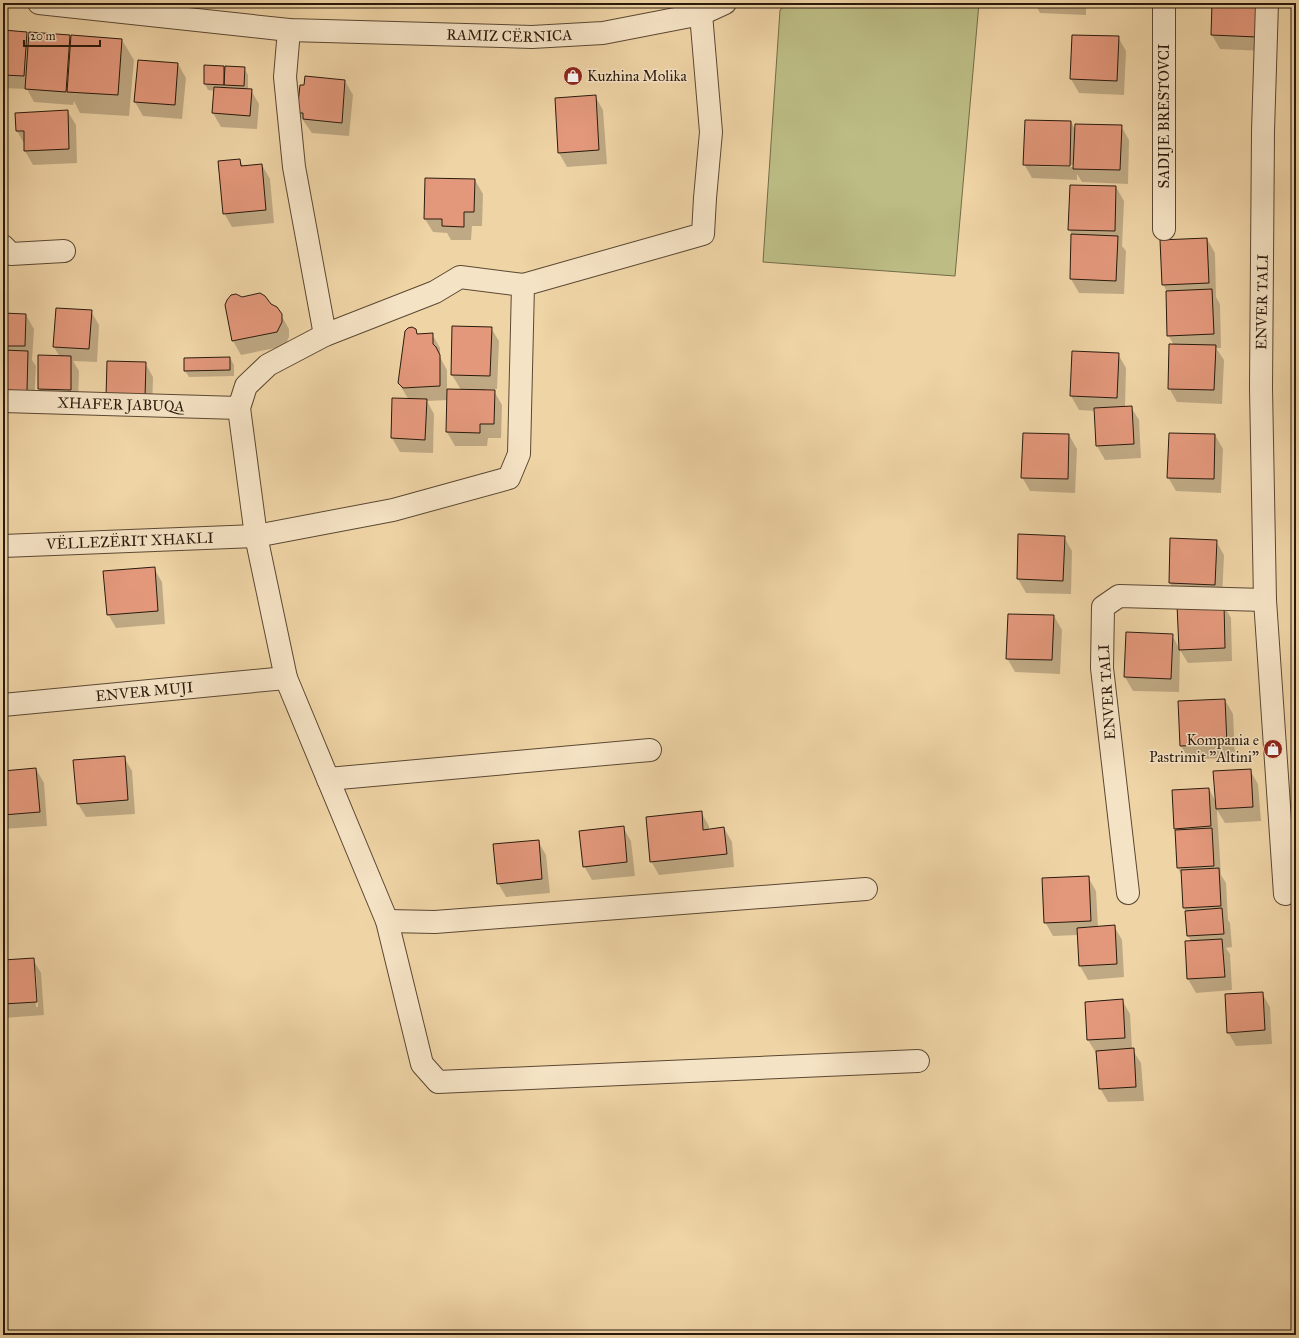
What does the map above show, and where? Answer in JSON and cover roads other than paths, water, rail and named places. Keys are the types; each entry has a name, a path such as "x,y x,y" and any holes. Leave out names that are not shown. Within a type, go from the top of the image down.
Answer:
{"street":[{"name":"RAMIZ CËRNICA","path":"40,3 290,30 532,37 603,33 701,14 725,3"},
{"name":"SADIJE BRESTOVCI","path":"1164,3 1164,229"},
{"name":"ENVER TALI","path":"1266,3 1263,131 1261,388 1265,600 1286,894"},
{"path":"701,14 711,132 704,198 703,234 523,284 460,277 435,292 325,335 268,365 246,386 239,408 256,536 286,678 387,921 422,1064 438,1082 918,1061"},
{"path":"290,30 285,77 294,166 325,335"},
{"path":"3,246 11,254 64,251"},
{"name":"VËLLEZËRIT XHAKLI","path":"3,546 256,536 393,510 509,478 520,454 523,284"},
{"name":"XHAFER JABUQA","path":"3,401 239,408"},
{"name":"ENVER TALI","path":"1128,892 1102,668 1103,607 1119,596 1265,600"},
{"name":"ENVER MUJI","path":"3,705 286,678"},
{"path":"328,779 650,750"},
{"path":"387,921 443,921 866,889"}],"place":[{"name":"Kuzhina Molika","path":"573,76"},
{"name":"Kompania e Pastrimit \"Altini\"","path":"1273,749"}]}
